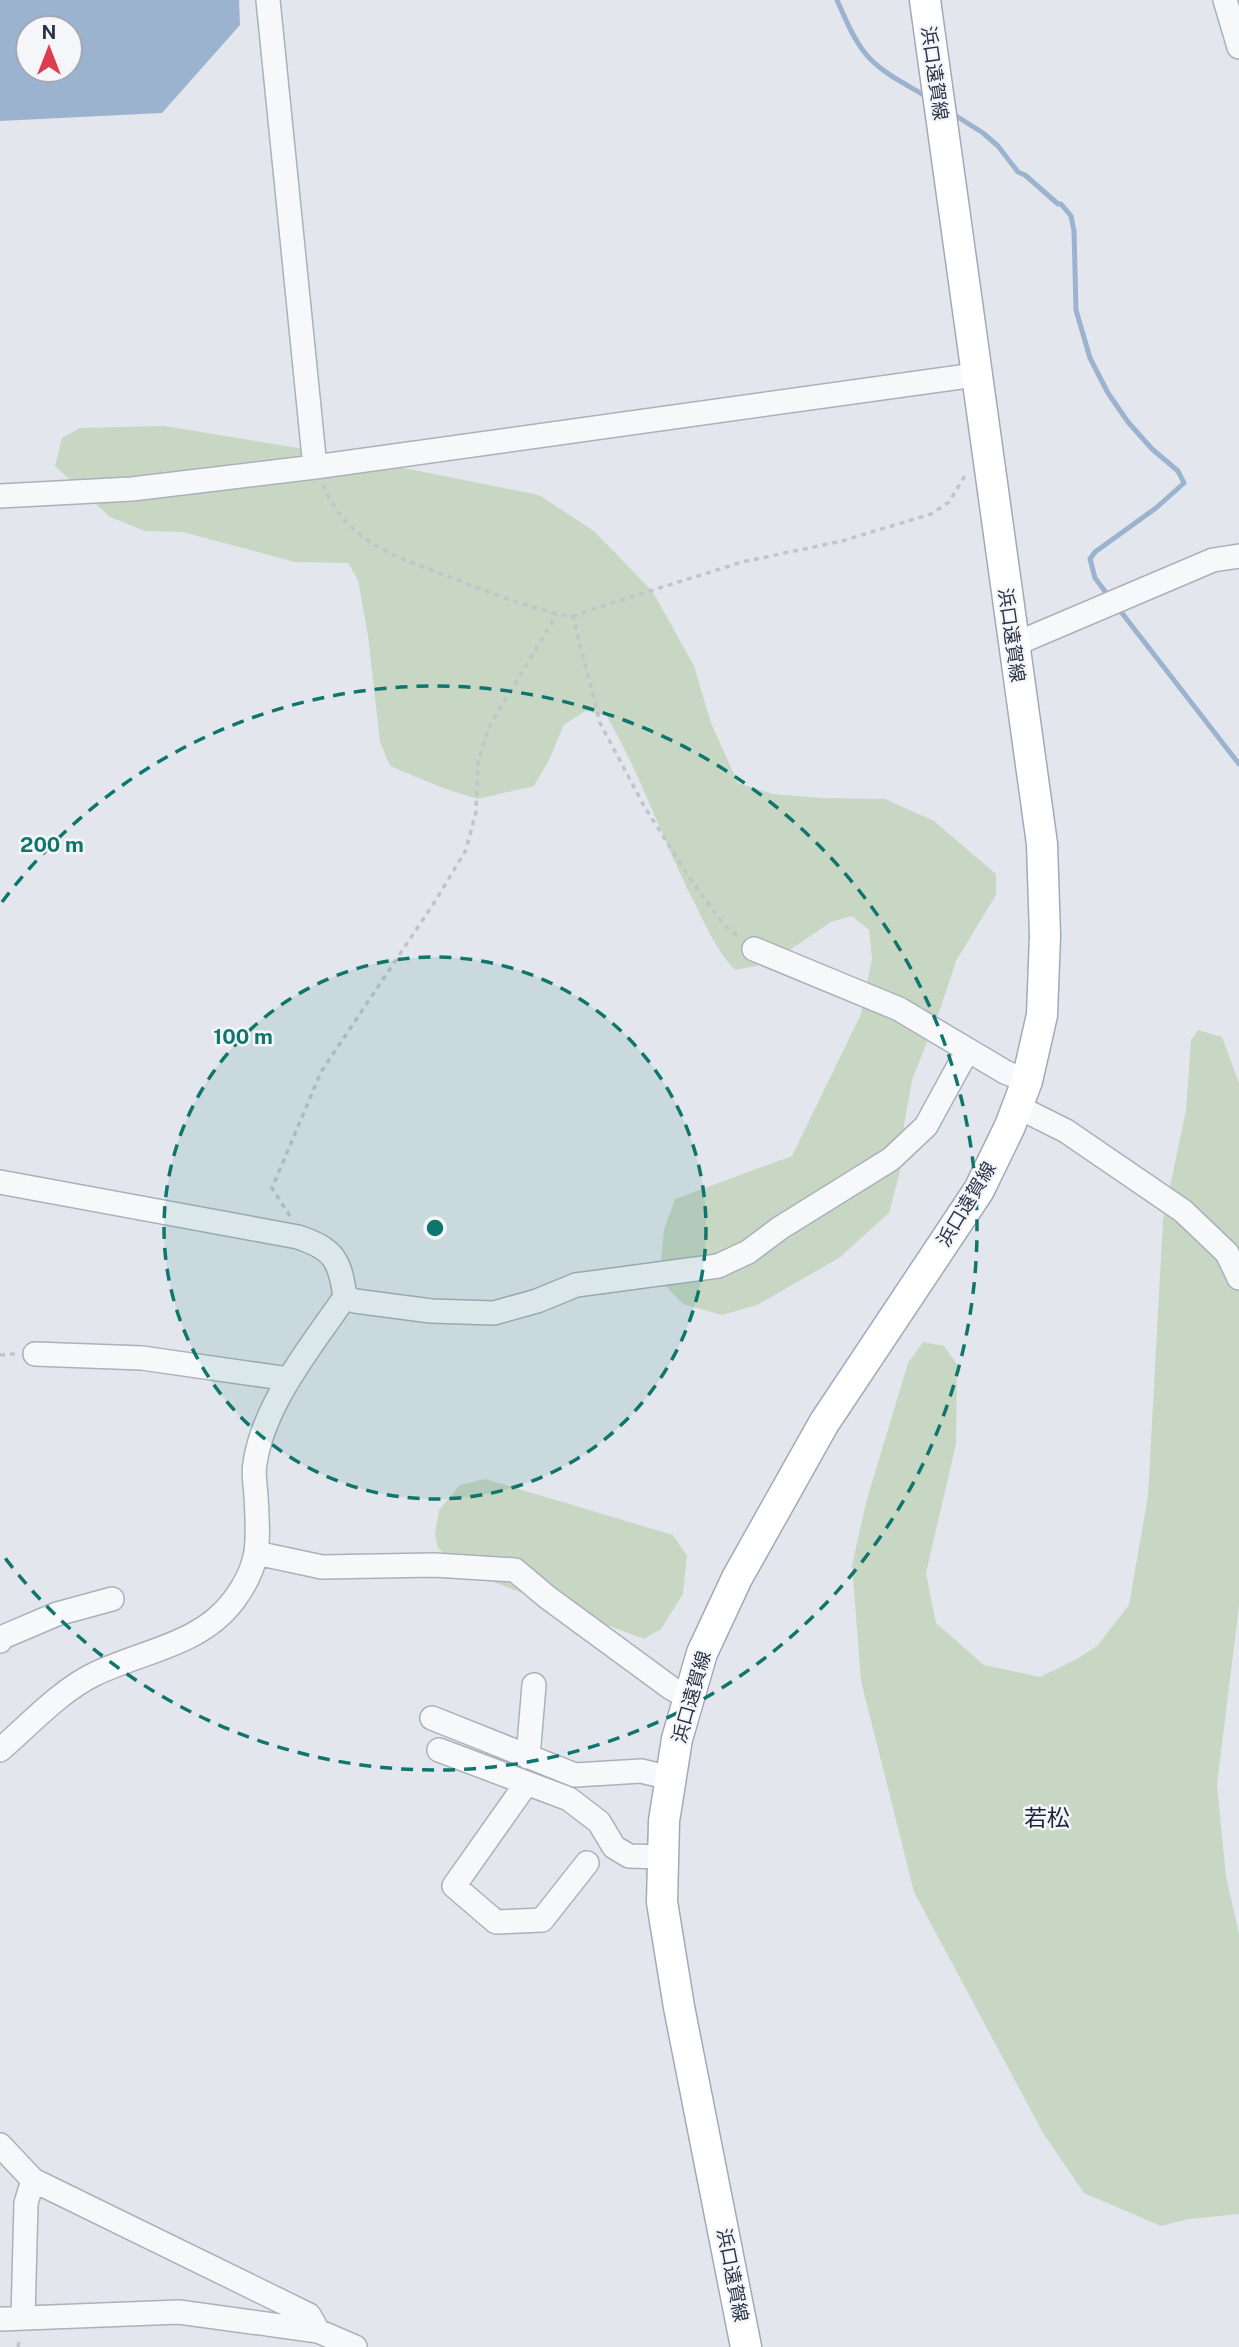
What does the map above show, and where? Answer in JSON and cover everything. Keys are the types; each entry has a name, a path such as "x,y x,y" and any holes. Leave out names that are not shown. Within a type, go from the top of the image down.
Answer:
{"main road":[{"name":"浜口遠賀線","path":"747,2347 679,2007 662,1902 664,1821 677,1739 702,1653 737,1578 784,1492 824,1423 979,1190 1010,1126 1022,1094 1042,1014 1045,936 1042,844 925,0"}],"street":[{"path":"268,0 315,467"},
{"path":"1225,0 1239,47"},
{"path":"0,496 132,489 315,467 975,375"},
{"path":"1013,645 1213,560 1239,556"},
{"path":"754,949 899,1009 1005,1072 1022,1094 1066,1131 1183,1211 1227,1253 1237,1271"},
{"path":"345,1297 355,1301 431,1311 494,1313 537,1301 576,1285 718,1266 748,1252 780,1227 891,1159 926,1126 967,1051"},
{"path":"0,1182 315,1242 333,1255 342,1277 345,1297 289,1379 269,1415 254,1464 258,1544 254,1568 233,1602 203,1631 77,1684 0,1750"},
{"path":"35,1354 142,1359 289,1379"},
{"path":"256,1553 322,1567 434,1565 515,1570 547,1597 671,1688 689,1698"},
{"path":"0,1641 57,1614 112,1599"},
{"path":"528,1756 534,1685"},
{"path":"432,1718 575,1775 641,1771 671,1778"},
{"path":"439,1751 569,1800 598,1822 614,1847 629,1856 663,1857"},
{"path":"526,1784 454,1886 496,1922 542,1920 587,1863"},
{"path":"0,2145 33,2180 309,2315 318,2332"},
{"path":"23,2318 26,2203 33,2180"},
{"path":"0,2319 179,2312 318,2332 355,2347"}],"path":[{"path":"315,467 336,512 362,537 392,555 557,614 573,617 742,562 842,541 931,513 949,502 973,462 987,456"},
{"path":"298,1237 294,1222 272,1188 280,1168 321,1072 434,903 466,850 475,812 478,762 489,727 557,614"},
{"path":"573,617 600,723 644,806 689,877 724,925 754,949"}],"green space":[{"path":"164,426 329,453 539,495 594,531 653,592 694,666 711,723 738,783 773,794 885,799 934,821 996,874 996,895 956,961 912,1080 900,1171 889,1213 839,1258 757,1305 722,1315 683,1304 659,1279 664,1230 675,1199 792,1156 861,1014 872,958 869,930 852,916 831,922 781,956 756,966 735,970 704,923 631,762 606,715 585,711 564,725 534,786 478,799 390,766 380,742 368,636 358,580 348,563 295,562 183,532 145,531 110,517 55,466 62,438 80,428"},
{"path":"1198,1030 1222,1037 1239,1083 1239,1606 1217,1785 1226,1876 1239,1934 1239,2214 1189,2219 1161,2226 1084,2193 1043,2133 914,1892 861,1681 852,1565 867,1499 908,1363 923,1342 944,1346 957,1364 956,1444 926,1573 936,1623 984,1665 1040,1677 1097,1646 1129,1605 1148,1496 1163,1220 1186,1110 1191,1040"},
{"path":"485,1479 673,1535 687,1556 683,1594 661,1629 644,1639 462,1570 438,1548 435,1534 439,1510 460,1485"}],"water":[{"path":"0,0 239,0 240,25 162,113 0,121"}],"waterway":[{"path":"837,0 849,28 871,60 894,78 927,97"},
{"path":"950,112 983,133 998,146 1018,172 1061,204 1071,216 1074,231 1076,310 1090,358 1108,393 1128,422 1152,449 1178,471 1184,483 1156,508 1095,552 1090,559 1095,578 1110,598"},
{"path":"1118,608 1239,764"}],"district":[{"name":"若松","path":"1047,1818"}]}
